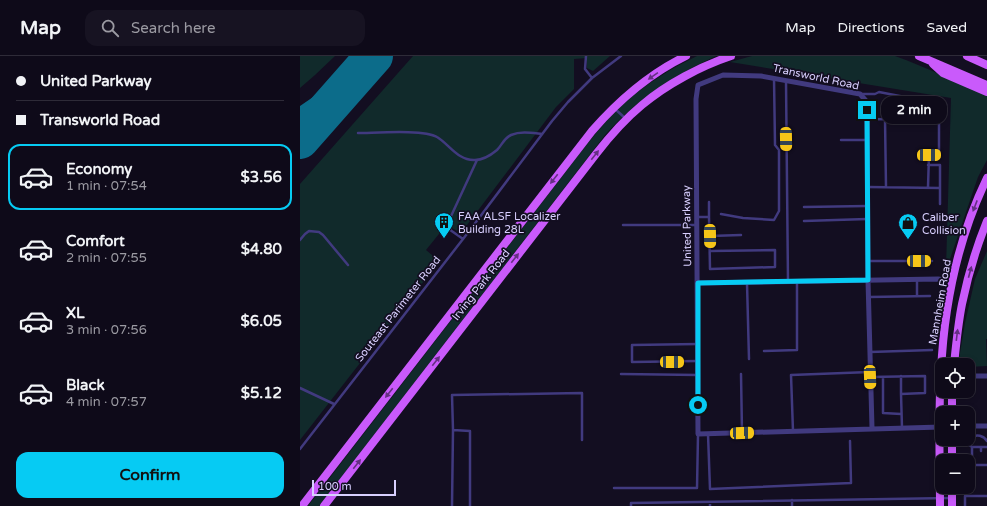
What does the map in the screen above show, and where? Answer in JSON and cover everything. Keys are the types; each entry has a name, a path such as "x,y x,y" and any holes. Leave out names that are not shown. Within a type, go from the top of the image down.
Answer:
{"main road":[{"name":"Irving Park Road","path":"302,506 592,131 614,107 636,88 662,69 686,56"},
{"name":"Irving Park Road","path":"324,506 610,136 642,104 665,88 693,72 731,56"},
{"path":"919,56 987,85"},
{"path":"966,56 987,65"},
{"path":"928,59 943,73 987,92"},
{"name":"Mannheim Road","path":"941,406 941,372 945,328 953,281 964,236 987,178"},
{"name":"Mannheim Road","path":"955,358 962,305 979,241 987,221"},
{"path":"979,241 987,233"},
{"name":"Mannheim Road","path":"940,502 941,446"}],"street":[{"name":"Transworld Road","path":"698,85 723,75 761,76 860,94 867,102 868,297 872,428"},
{"name":"United Parkway","path":"698,85 696,98 698,434"},
{"path":"698,283 917,279 953,281"},
{"path":"975,376 987,376"},
{"path":"698,434 935,426"},
{"path":"975,426 987,426"}],"lane":[{"path":"586,56 585,69 592,78"},
{"name":"Souteast Parimeter Road","path":"300,449 463,239 552,121 568,102 592,78 621,56"},
{"path":"721,214 743,218 774,220 780,211 779,150 775,145 774,78"},
{"path":"786,80 788,282"},
{"path":"860,94 875,94 879,92 946,105"},
{"path":"614,107 626,120"},
{"path":"868,119 939,120 939,155 929,155 928,188"},
{"path":"885,119 886,187"},
{"path":"358,133 422,132 436,136 460,156 472,160 477,160 488,156 497,150 505,139 511,135 526,132 542,134"},
{"path":"842,140 868,140"},
{"path":"463,239 446,227 477,160"},
{"path":"928,165 940,165 940,204"},
{"path":"868,187 940,188"},
{"path":"709,202 710,269 774,267 774,250 710,251"},
{"path":"804,207 868,206"},
{"path":"697,217 709,217"},
{"path":"804,221 868,219"},
{"path":"623,225 697,225"},
{"path":"300,240 304,234 309,231 319,232 348,265"},
{"path":"710,236 741,235"},
{"path":"868,261 932,261"},
{"path":"917,279 917,296"},
{"path":"764,351 797,350 797,281"},
{"path":"747,282 749,359"},
{"path":"868,297 930,296"},
{"path":"698,344 632,345 632,362 698,362"},
{"path":"870,352 932,350"},
{"path":"621,374 698,375"},
{"path":"741,374 742,433"},
{"path":"794,431 791,375 870,375 883,377 925,376 925,393 901,394"},
{"path":"901,376 902,428"},
{"path":"883,377 883,413 902,414"},
{"path":"300,388 334,404"},
{"path":"452,506 452,395 582,393 582,440"},
{"path":"453,430 470,430 470,506"},
{"path":"614,488 697,488 698,434"},
{"path":"708,434 710,489 851,483 850,441"},
{"path":"972,454 972,447 969,445 970,439 981,436 987,441"},
{"path":"972,447 987,447"},
{"path":"981,447 982,452"},
{"path":"975,465 987,465"},
{"path":"965,506 965,496 987,496"},
{"path":"792,500 792,506"},
{"path":"631,506 631,503 792,500 952,502"}],"green space":[{"path":"300,56 335,56 300,88"},
{"path":"413,56 610,56 593,71 587,68 587,58 574,59 574,89 556,107 461,233 443,223 440,226 443,229 426,250 438,260 438,263 300,440 300,184"},
{"path":"697,56 716,56 670,80 643,99 605,135 319,506 308,506 588,143 611,116 642,88"},
{"path":"752,56 895,56 987,94 987,160 978,177 946,268 951,98 730,62"},
{"path":"987,251 987,366 975,367 975,358 959,358 975,279"}],"taxiway":[{"path":"300,115 325,98 373,56"}],"runway":[{"path":"300,140 374,56"}],"place":[{"name":"FAA ALSF Localizer Building 28L","path":"444,239"},
{"name":"Caliber Collision","path":"908,240"}],"route":[{"path":"698,405 698,283 868,280 867,110"}]}
